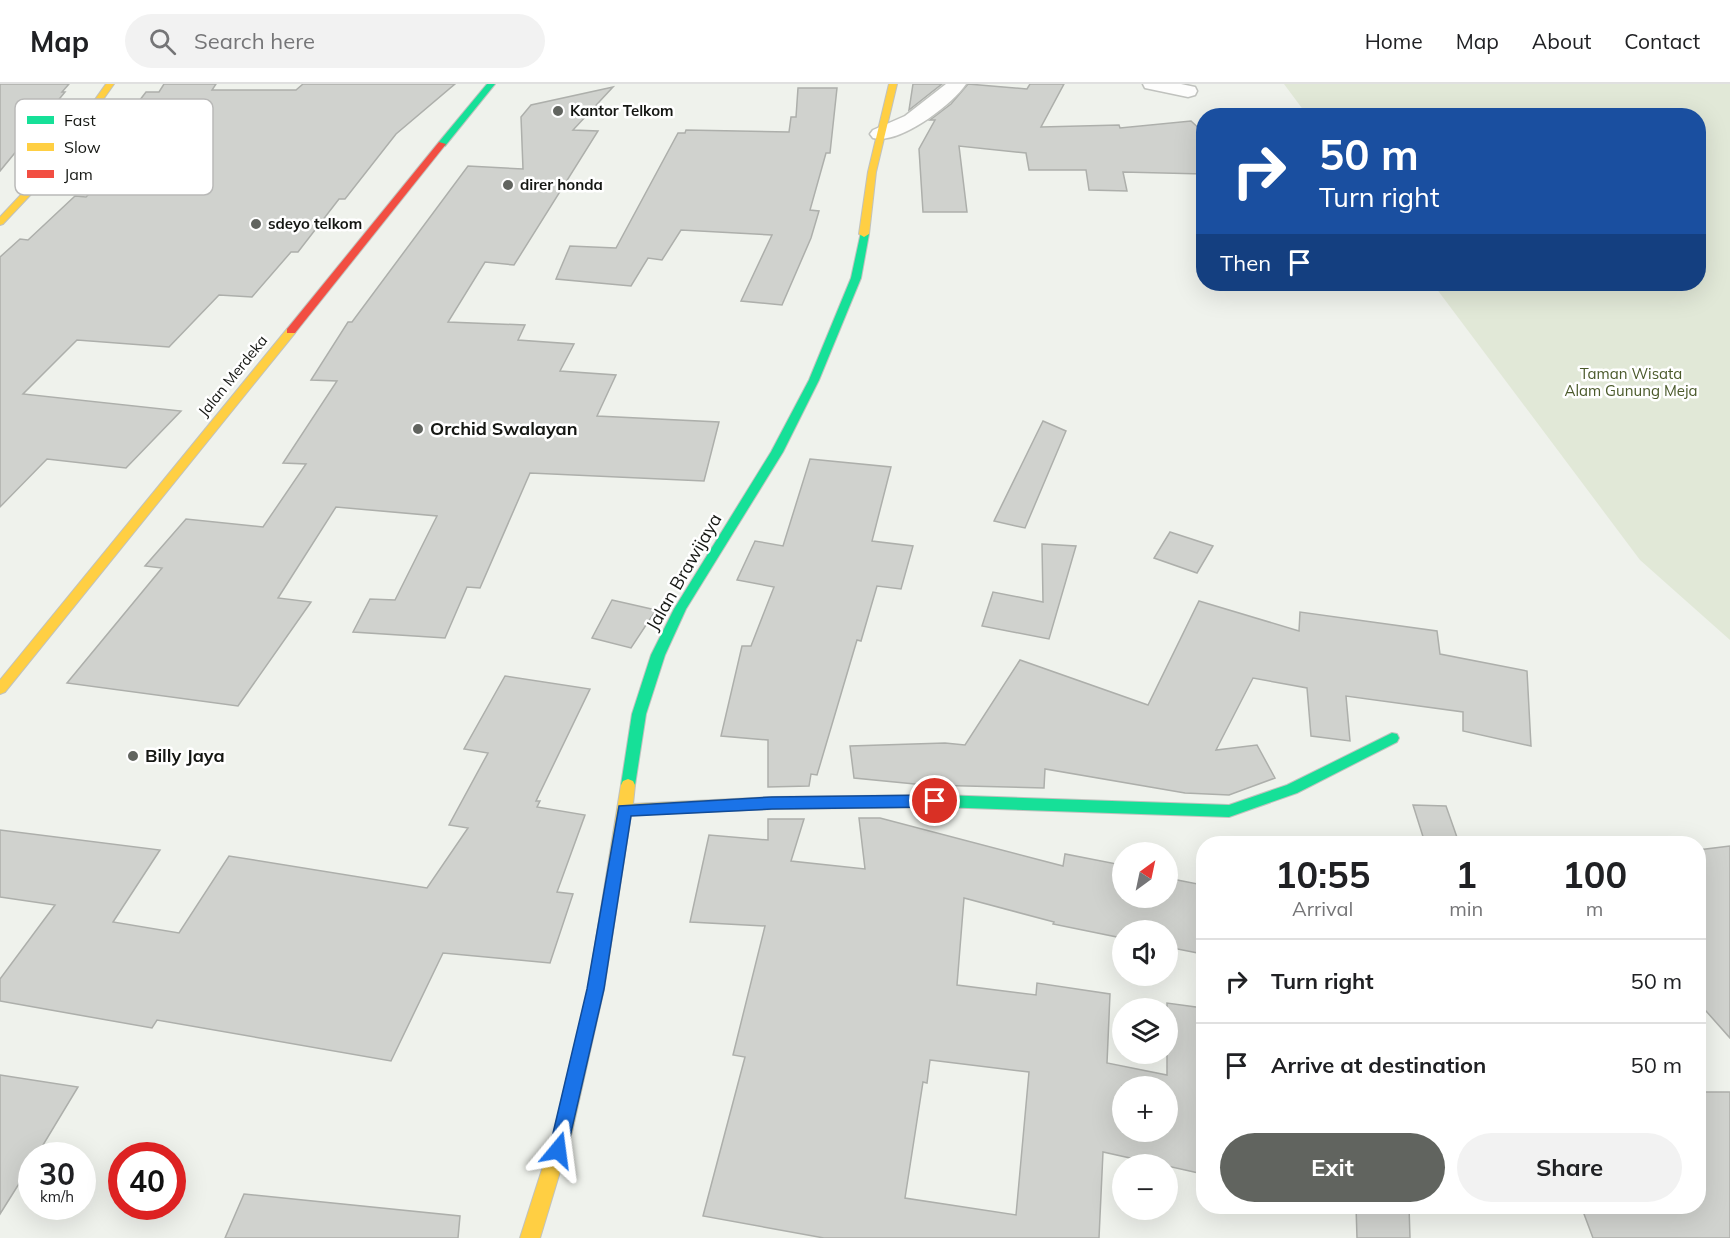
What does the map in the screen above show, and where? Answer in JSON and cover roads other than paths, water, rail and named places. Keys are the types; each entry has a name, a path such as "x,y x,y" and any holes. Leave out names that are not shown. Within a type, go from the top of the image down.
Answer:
{"main road":[{"path":"99,99 110,84"},
{"name":"Jalan Merdeka","path":"0,688 491,84"},
{"name":"Jalan Brawijaya","path":"530,1238 563,1132 593,1000 639,714 658,655 680,609 781,444 814,380 844,311 856,278 880,134 893,84"},
{"path":"0,222 25,195"},
{"path":"624,810 772,803 935,801 1228,811 1279,795 1392,738"}],"street":[{"path":"880,134 908,124 957,84"},
{"path":"1152,84 1188,91"}],"place":[{"name":"Kantor Telkom","path":"558,111"},
{"name":"direr honda","path":"508,185"},
{"name":"sdeyo telkom","path":"256,224"},
{"name":"Orchid Swalayan","path":"418,429"},
{"name":"Billy Jaya","path":"133,756"}],"park label":[{"name":"Taman Wisata Alam Gunung Meja","path":"1631,382"}]}
